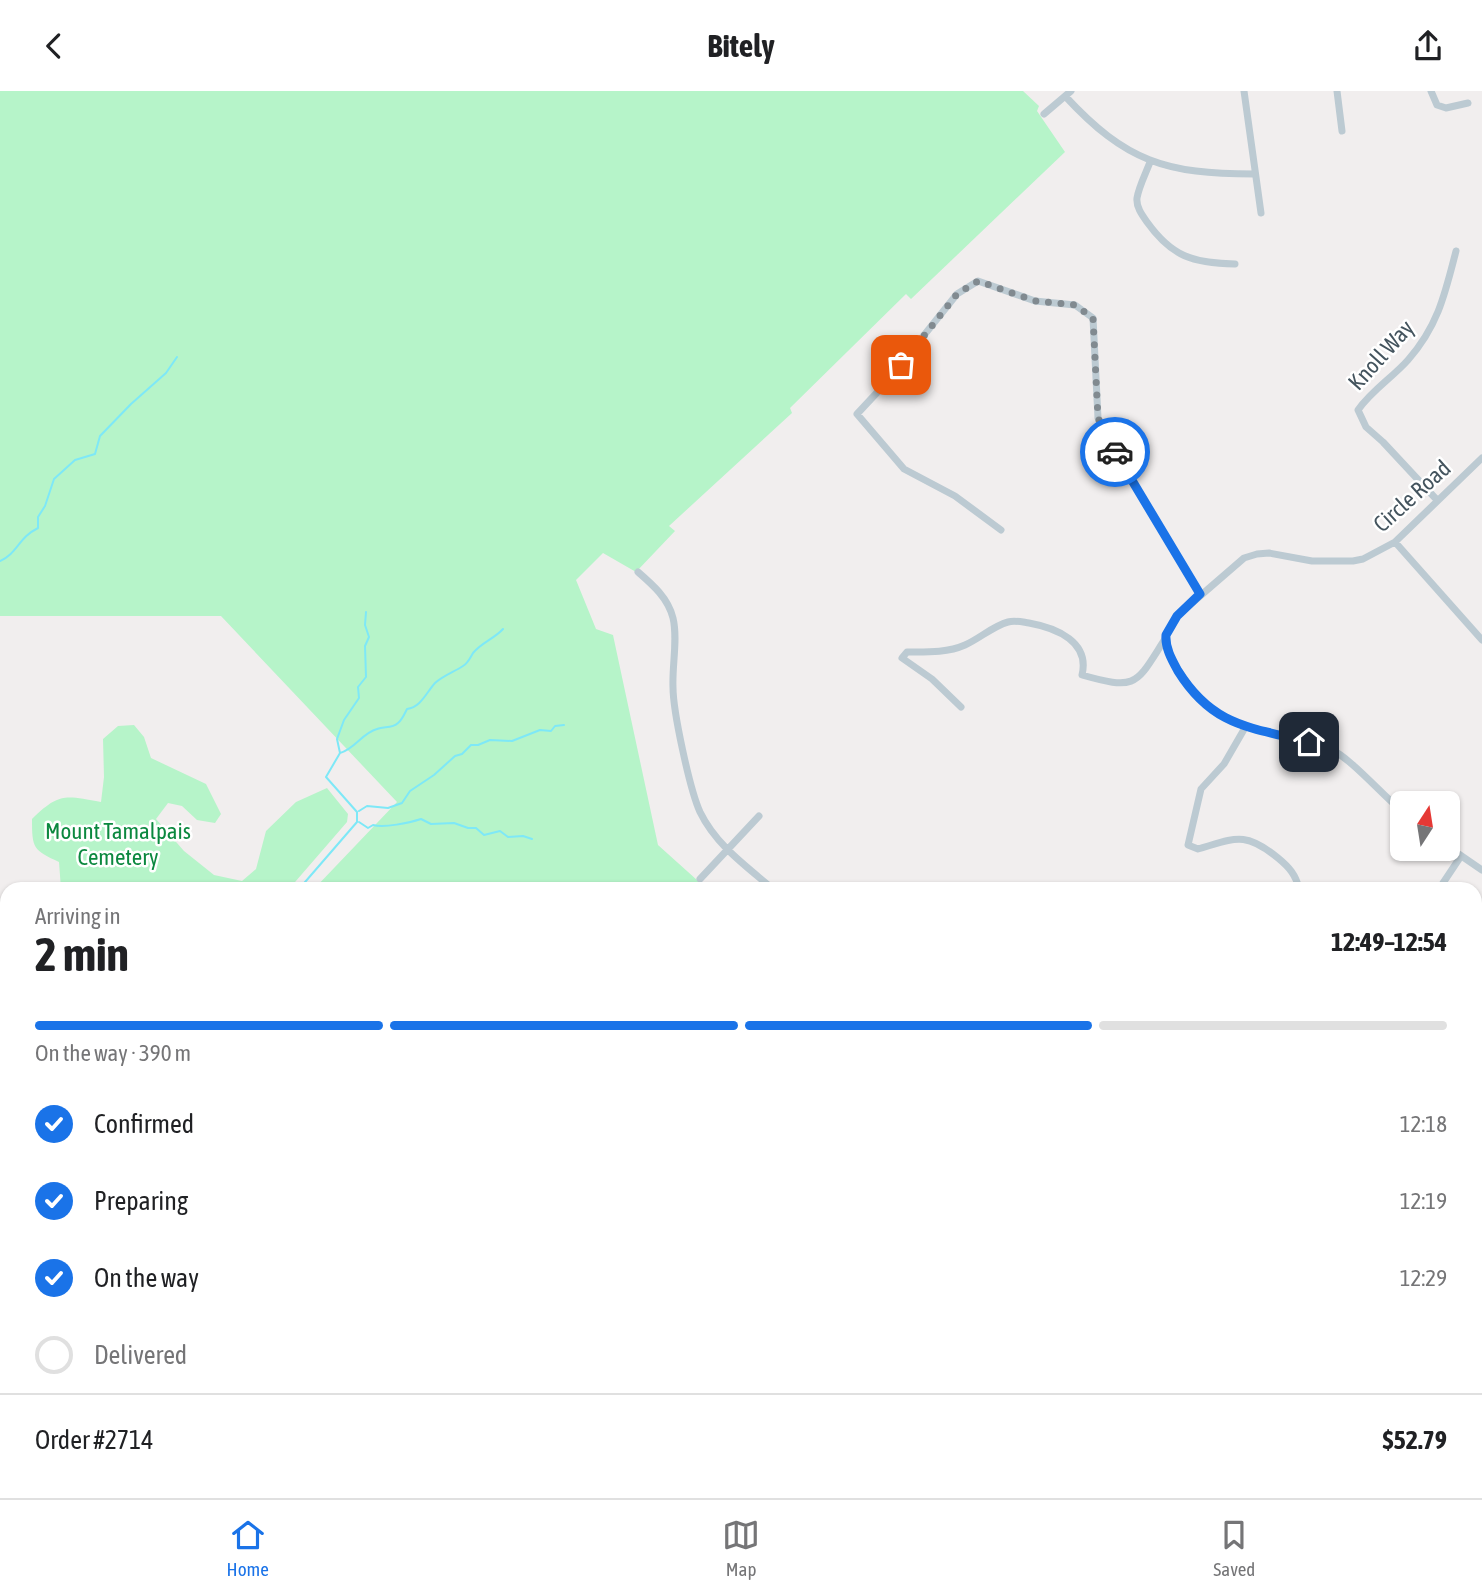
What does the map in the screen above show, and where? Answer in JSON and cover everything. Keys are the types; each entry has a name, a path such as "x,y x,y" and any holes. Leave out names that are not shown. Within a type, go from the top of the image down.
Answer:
{"street":[{"path":"1244,91 1261,213"},
{"path":"1336,91 1342,131"},
{"path":"1431,91 1437,106 1446,108 1468,103"},
{"path":"1044,114 1068,94 1087,119 1110,138 1150,162 1210,174 1254,174"},
{"path":"1150,162 1137,199 1139,212 1157,237 1171,250 1189,259 1235,264"},
{"name":"Knoll Way","path":"1437,500 1366,426 1358,410 1376,389 1408,361 1437,319 1456,251"},
{"path":"1001,530 955,496 904,469 857,414 885,384 957,294 978,281 1035,301 1075,305 1093,318 1098,418 1119,459 1200,594"},
{"name":"Circle Road","path":"961,707 932,679 907,663 902,658 903,655 907,652 946,651 963,646 1006,622 1014,621 1044,625 1063,633 1078,645 1085,663 1082,675 1127,684 1143,674 1177,616 1244,558 1256,554 1283,555 1312,561 1363,559 1395,542 1482,459"},
{"path":"1395,542 1482,640"},
{"path":"638,572 659,591 673,617 673,691 686,761 699,810 712,833 727,850 765,882"},
{"path":"1165,639 1171,658 1181,675 1208,708 1226,719 1246,726 1327,748 1341,756 1390,800"},
{"path":"1246,726 1231,755 1201,789 1188,845 1198,849 1227,840 1241,839 1260,843 1287,865 1297,882"},
{"path":"700,879 759,816"},
{"path":"1444,882 1461,856 1482,870"}],"green space":[{"path":"0,91 1023,91 1039,106 1037,111 1065,152 911,299 906,294 790,408 792,413 669,526 675,531 636,572 603,553 576,580 596,629 613,635 658,845 699,882 321,882 397,802 221,616 0,616"},
{"name":"Mount Tamalpais Cemetery","path":"134,725 144,737 151,758 206,784 221,814 215,823 197,820 182,806 168,803 156,819 184,851 214,875 242,881 256,869 266,831 296,802 327,788 348,814 347,822 295,882 60,882 59,862 36,847 32,819 50,804 64,798 101,802 104,777 103,739 118,726"}],"waterway":[{"path":"0,561 38,528 38,517 45,506 54,479 75,460 95,454 100,436 166,373 177,357"},
{"path":"305,882 357,822 357,812 326,777 340,753 337,739 344,720 359,698 358,687 366,677 365,646 369,637 365,625 366,612"},
{"path":"340,753 372,731 396,725 407,709 420,703 435,683 465,665 477,649 503,629"},
{"path":"359,811 367,806 388,808 402,803 410,791 471,745 490,740 512,741 540,730 551,731 555,726 564,725"},
{"path":"359,822 368,828 373,825 390,825 421,819 431,824 454,823 476,828 484,835 500,831 508,837 523,836 532,839"}],"way so far":[{"path":"901,365 957,294 978,281 1035,301 1075,305 1093,318 1098,418 1115,452"}],"route":[{"path":"1115,452 1200,594 1177,616 1165,639 1171,658 1181,675 1208,708 1226,719 1309,742"}]}
